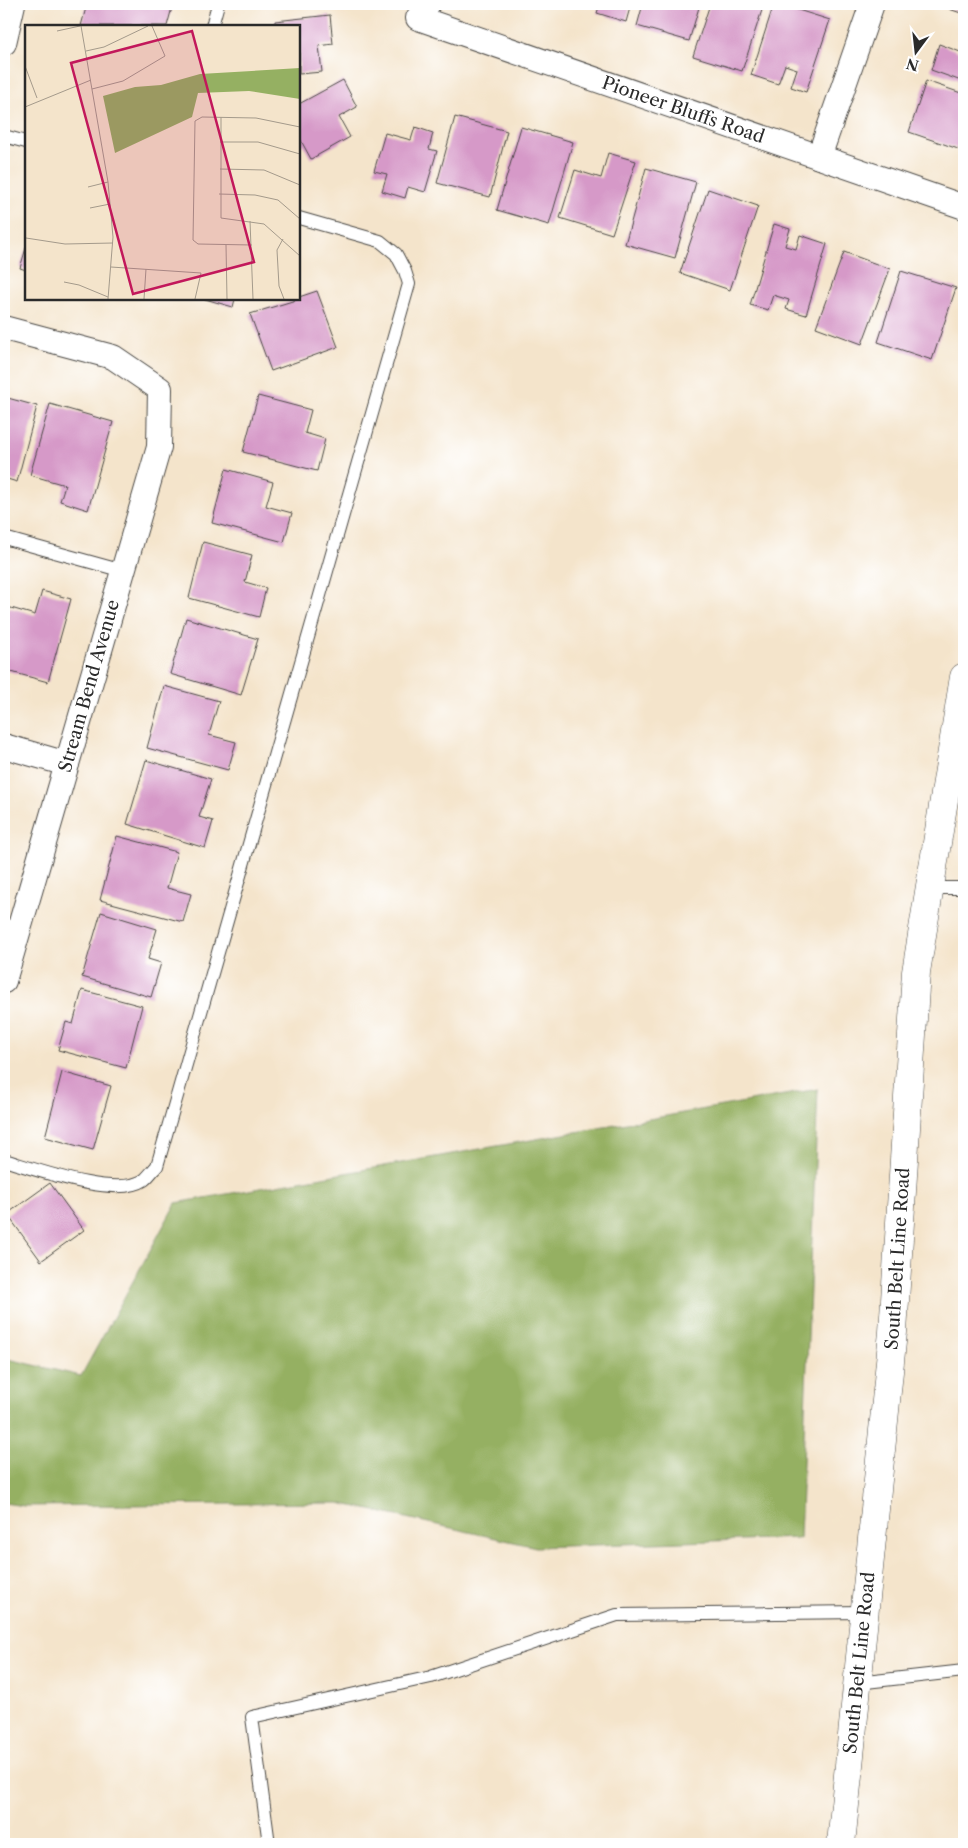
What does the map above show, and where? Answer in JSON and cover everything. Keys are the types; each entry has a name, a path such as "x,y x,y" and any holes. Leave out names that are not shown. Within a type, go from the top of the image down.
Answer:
{"main road":[{"name":"South Belt Line Road","path":"841,1844 893,1332 916,972 929,888 960,720 964,677"}],"street":[{"path":"4,43 13,4"},
{"name":"Pioneer Bluffs Road","path":"428,4 418,18 964,207"},
{"path":"819,157 872,4"},
{"name":"Stream Bend Avenue","path":"4,328 113,357 160,390 159,447 5,969"},
{"path":"4,746 67,764"}],"lane":[{"path":"212,25 218,4"},
{"path":"4,136 25,142"},
{"path":"4,1160 100,1186 124,1187 144,1180 157,1166 409,284 396,254 380,241 300,218"},
{"path":"4,538 123,571"},
{"path":"929,888 964,888"},
{"path":"269,1844 252,1717 431,1677 617,1615 864,1612"},
{"path":"857,1683 964,1671"}],"green space":[{"path":"818,1089 800,1538 536,1547 339,1503 24,1506 4,1503 4,1358 81,1376 176,1203"}],"building":[{"path":"87,4 173,4 167,25 81,25"},
{"path":"600,4 631,4 626,22 597,13"},
{"path":"643,4 700,4 689,41 637,26"},
{"path":"710,4 764,4 742,71 693,56"},
{"path":"774,4 830,20 806,92 791,87 797,69 785,65 778,84 751,75"},
{"path":"951,4 964,4 964,14 949,9"},
{"path":"330,15 333,44 319,46 322,72 300,74 300,25 275,25 275,21"},
{"path":"939,44 963,53 964,49 964,82 931,70"},
{"path":"343,80 357,107 339,117 350,137 311,159 300,139 300,103"},
{"path":"926,81 964,94 964,151 909,132"},
{"path":"455,117 507,131 490,197 437,183"},
{"path":"415,127 433,133 429,149 437,151 425,192 408,187 405,198 382,191 387,174 374,171 385,133 411,140"},
{"path":"521,127 573,142 549,225 497,210"},
{"path":"608,153 636,161 612,234 560,218 575,170 601,178"},
{"path":"646,168 696,182 675,258 625,244"},
{"path":"708,189 758,206 730,290 680,273"},
{"path":"774,224 790,229 785,246 796,249 800,235 827,244 806,315 786,309 789,300 773,295 768,310 750,305"},
{"path":"25,251 25,270 20,268"},
{"path":"844,252 890,269 862,344 816,327"},
{"path":"901,271 956,288 932,360 878,342"},
{"path":"317,291 338,347 271,371 250,314 300,300 300,297"},
{"path":"208,300 235,300 233,307"},
{"path":"258,396 311,410 305,433 325,439 317,471 243,452"},
{"path":"4,397 37,406 17,482 4,478"},
{"path":"50,404 113,422 88,510 60,501 65,485 30,475"},
{"path":"226,469 273,482 266,506 292,513 284,542 212,523"},
{"path":"203,542 252,555 245,582 266,588 259,617 189,598"},
{"path":"42,591 71,599 48,682 4,670 4,606 35,615"},
{"path":"186,618 258,639 241,695 170,674"},
{"path":"164,686 219,701 209,735 236,742 228,770 147,748"},
{"path":"146,760 211,779 199,817 213,821 205,848 127,824"},
{"path":"117,836 177,852 167,888 191,894 183,922 100,900"},
{"path":"101,912 157,929 148,959 161,963 151,997 82,977"},
{"path":"82,990 142,1006 126,1068 58,1050 66,1022 73,1024"},
{"path":"62,1072 111,1086 93,1150 45,1137"},
{"path":"50,1183 84,1230 41,1261 7,1214"}]}
